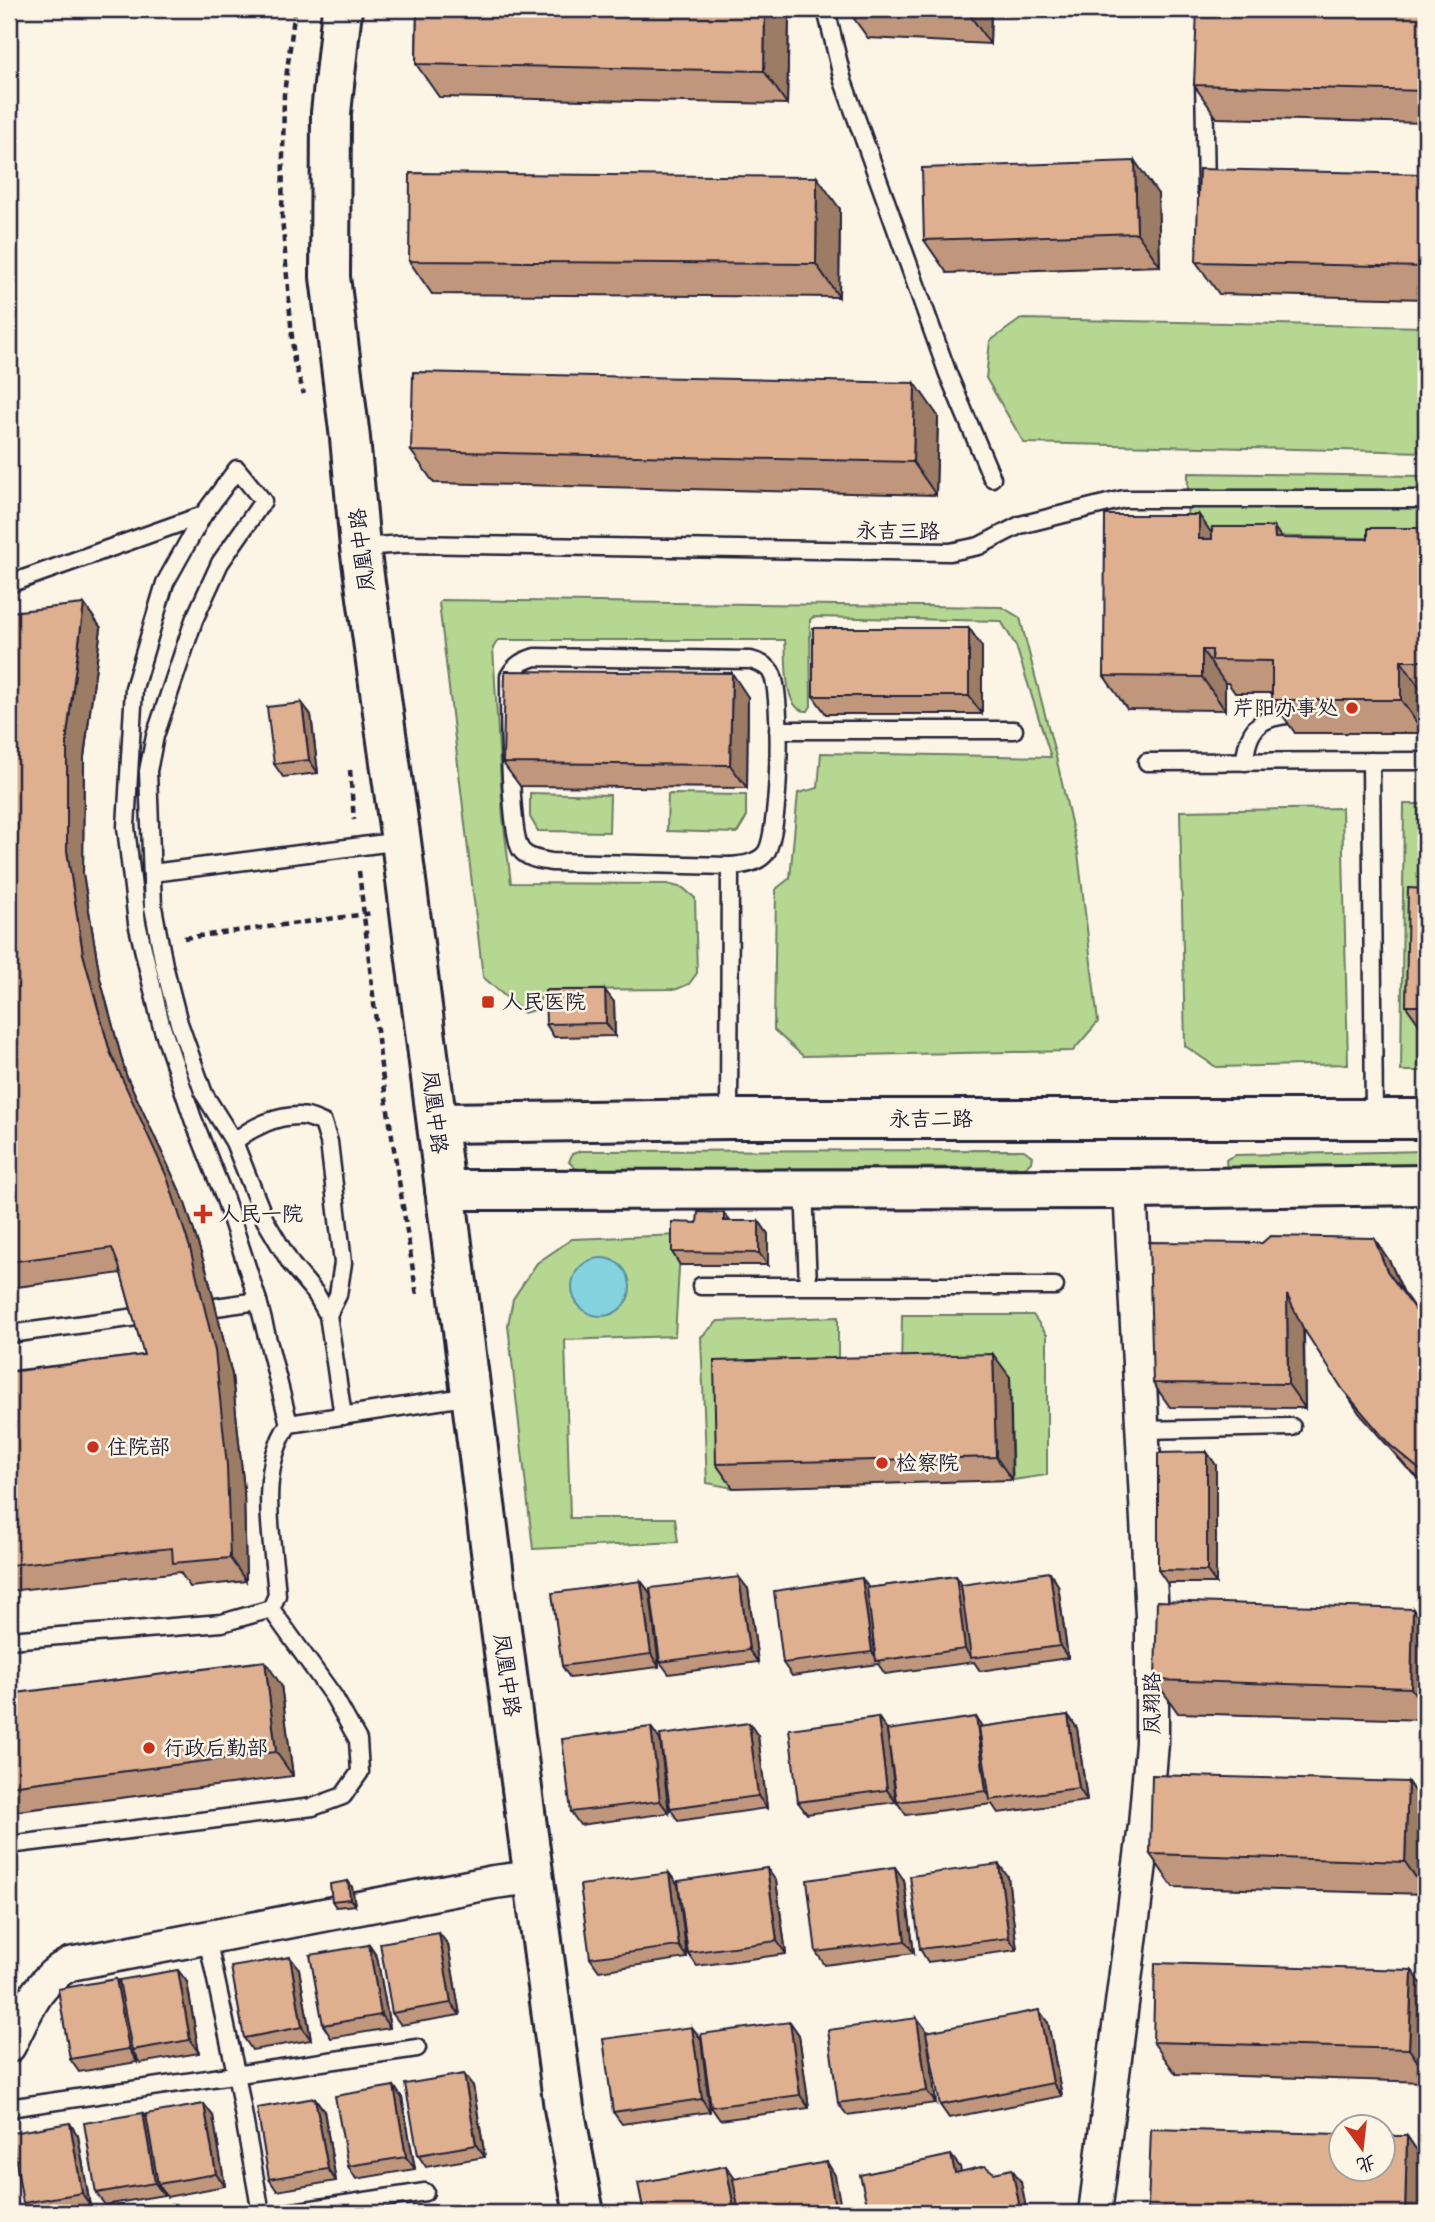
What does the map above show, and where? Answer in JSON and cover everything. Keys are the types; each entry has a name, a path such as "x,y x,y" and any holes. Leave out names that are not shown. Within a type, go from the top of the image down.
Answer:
{"street":[{"name":"凤凰中路","path":"342,9 331,113 330,277 360,547 401,841 564,2108 584,2213"},
{"name":"永吉二路","path":"437,1123 729,1119 1426,1119"},
{"path":"445,1190 1130,1189 1426,1185"},
{"name":"凤翔路","path":"1095,2213 1146,1825 1152,1743 1152,1617 1130,1189"},
{"path":"9,2046 37,1992 56,1971 70,1964 494,1882 534,1877"}],"lane":[{"path":"826,9 844,81 948,374 992,478"},
{"path":"1204,64 1206,201"},
{"path":"271,1609 277,1595 268,1486 280,1438 289,1424 258,1301 225,1199 193,1119 161,1024 137,923 126,827 134,688 165,583 202,515 237,469 263,501 220,563 194,620 155,736 148,771 153,907 179,1023 204,1094 234,1142 265,1220 290,1264 316,1294 328,1315 344,1416"},
{"name":"永吉三路","path":"360,547 405,544 950,552 979,546 1020,525 1124,499 1426,499"},
{"path":"9,584 202,515"},
{"path":"535,657 751,660 763,664 771,671 776,682 778,730 775,821 770,845 765,854 756,861 730,866 551,862 530,858 520,850 513,822 509,676 514,667 522,662 535,657"},
{"path":"1245,762 1246,741 1255,727 1265,719 1282,715 1321,714"},
{"path":"778,730 1014,730"},
{"path":"1371,761 1374,1119"},
{"path":"1147,762 1426,761"},
{"path":"152,873 401,841"},
{"path":"729,1119 730,866"},
{"path":"234,1142 246,1132 274,1119 303,1115 323,1123 329,1142 343,1262 338,1295 328,1315"},
{"path":"804,1188 808,1286"},
{"path":"701,1286 1055,1286"},
{"path":"9,1335 258,1301"},
{"path":"289,1424 471,1396"},
{"path":"1142,1430 1292,1427"},
{"path":"9,1640 222,1623 271,1609"},
{"path":"9,1845 313,1807 343,1796 360,1772 358,1740 334,1697 271,1609"},
{"path":"207,1938 236,2073 261,2213"},
{"path":"9,2108 417,2048"},
{"path":"286,2213 425,2192"}],"path":[{"path":"159,941 409,909"}],"green space":[{"path":"1021,319 1426,327 1426,452 1024,443 986,378 990,341"},
{"path":"1188,473 1426,476 1426,539 1187,535"},
{"path":"441,600 1002,607 1020,618 1078,853 1098,1022 1073,1051 803,1056 774,1030 776,889 790,878 798,793 818,788 821,753 1051,757 1016,646 1001,621 813,617 810,620 811,706 808,711 800,709 790,694 785,640 498,640 493,648 503,818 511,883 667,884 683,888 695,898 697,973 689,984 677,989 550,990 542,996 535,1010 524,1013 483,977 439,603"},
{"path":"530,793 610,795 609,832 538,831 530,817"},
{"path":"668,794 746,795 746,818 737,833 667,831"},
{"path":"1404,804 1426,804 1426,1071 1401,1071"},
{"path":"1342,808 1348,1064 1216,1067 1185,1046 1180,811"},
{"path":"1024,1150 1032,1156 1026,1167 583,1170 575,1168 569,1162 572,1154 581,1151"},
{"path":"1426,1151 1426,1169 1227,1169 1226,1160 1236,1155"},
{"path":"681,1235 675,1336 565,1340 570,1518 675,1518 678,1542 533,1549 508,1325 513,1299 537,1263 572,1239"},
{"path":"902,1315 1033,1315 1047,1335 1047,1475 1013,1480 1010,1377 901,1380"},
{"path":"838,1317 838,1382 733,1488 707,1483 701,1337 718,1321"}],"water":[{"path":"595,1258 607,1258 622,1266 630,1281 630,1293 622,1308 607,1316 595,1316 580,1308 572,1293 572,1281 580,1266"}],"building":[{"path":"417,9 765,9 764,71 416,64"},
{"path":"918,9 967,9 967,11"},
{"path":"1197,9 1426,9 1426,91 1194,85"},
{"path":"1135,161 1137,233 924,240 922,168"},
{"path":"1199,169 1426,174 1426,267 1196,262"},
{"path":"410,173 817,177 816,264 409,261"},
{"path":"413,372 915,383 913,462 411,451"},
{"path":"1105,515 1199,515 1199,539 1212,539 1212,527 1274,527 1275,538 1368,539 1368,528 1426,528 1426,661 1401,661 1401,700 1272,700 1272,661 1212,660 1212,650 1202,650 1202,677 1104,676"},
{"path":"84,604 67,734 67,851 83,954 110,1052 167,1177 190,1248 215,1351 227,1466 230,1558 173,1563 172,1548 9,1565 9,1372 144,1355 112,1248 9,1262 10,612"},
{"path":"813,628 969,628 969,696 813,696"},
{"path":"505,671 732,673 730,765 503,763"},
{"path":"302,703 309,760 274,764 267,707"},
{"path":"1408,888 1426,889 1426,1006 1406,1006"},
{"path":"545,990 605,990 606,1023 546,1024"},
{"path":"698,1212 724,1213 724,1221 759,1221 759,1253 672,1252 672,1222 697,1223"},
{"path":"1270,1236 1374,1238 1387,1271 1426,1325 1426,1475 1390,1445 1343,1390 1303,1328 1287,1295 1288,1384 1153,1383 1149,1242 1262,1243"},
{"path":"993,1354 996,1457 716,1464 714,1361"},
{"path":"1207,1452 1207,1571 1158,1570 1158,1453"},
{"path":"1050,1572 1060,1646 971,1658 961,1585"},
{"path":"956,1576 965,1649 876,1661 867,1588"},
{"path":"739,1577 749,1650 660,1662 650,1588"},
{"path":"862,1578 872,1652 783,1663 774,1591"},
{"path":"641,1581 651,1654 562,1666 552,1593"},
{"path":"1157,1601 1413,1609 1411,1688 1155,1680"},
{"name":"行政后勤部","path":"265,1661 276,1752 9,1786 9,1694"},
{"path":"1068,1715 1079,1788 990,1800 979,1727"},
{"path":"878,1717 887,1790 798,1802 789,1729"},
{"path":"976,1717 986,1791 897,1802 887,1730"},
{"path":"749,1723 758,1796 670,1808 660,1735"},
{"path":"651,1727 660,1801 571,1812 562,1739"},
{"path":"1152,1775 1408,1782 1405,1862 1150,1854"},
{"path":"999,1864 1009,1938 920,1949 910,1876"},
{"path":"895,1867 905,1941 816,1952 807,1880"},
{"path":"767,1868 777,1941 688,1953 678,1881"},
{"path":"669,1873 679,1946 590,1958 580,1885"},
{"path":"348,1881 350,1899 332,1901 330,1884"},
{"path":"439,1933 451,2003 392,2013 380,1943"},
{"path":"369,1945 381,2015 323,2025 310,1955"},
{"path":"290,1957 302,2027 244,2038 231,1967"},
{"path":"1155,1963 1412,1970 1409,2049 1153,2042"},
{"path":"178,1970 190,2040 132,2050 119,1980"},
{"path":"116,1979 129,2049 70,2059 58,1989"},
{"path":"1039,2010 1053,2083 940,2105 926,2032"},
{"path":"917,2018 927,2091 838,2103 828,2030"},
{"path":"790,2022 800,2095 711,2107 701,2034"},
{"path":"692,2027 702,2099 613,2112 603,2039"},
{"path":"464,2074 476,2145 418,2155 405,2084"},
{"path":"394,2086 406,2157 348,2166 335,2096"},
{"path":"315,2098 328,2169 269,2179 257,2108"},
{"path":"204,2104 216,2174 158,2184 146,2114"},
{"path":"143,2113 155,2183 96,2193 84,2123"},
{"path":"70,2123 82,2193 23,2203 11,2133"},
{"path":"1151,2129 1326,2134 1326,2184 1396,2184 1396,2136 1407,2136 1405,2213 1148,2208"},
{"path":"951,2155 955,2173 985,2166 994,2173 1012,2169 1021,2213 869,2213 860,2175"},
{"path":"827,2162 836,2213 739,2213 733,2179"},
{"path":"726,2166 735,2213 644,2213 638,2183"}],"place":[{"name":"芹阳办事处","path":"1352,708"},
{"name":"人民医院","path":"488,1002"},
{"name":"人民一院","path":"203,1214"},
{"name":"住院部","path":"93,1447"},
{"name":"检察院","path":"882,1463"},
{"name":"行政后勤部","path":"149,1748"}]}
